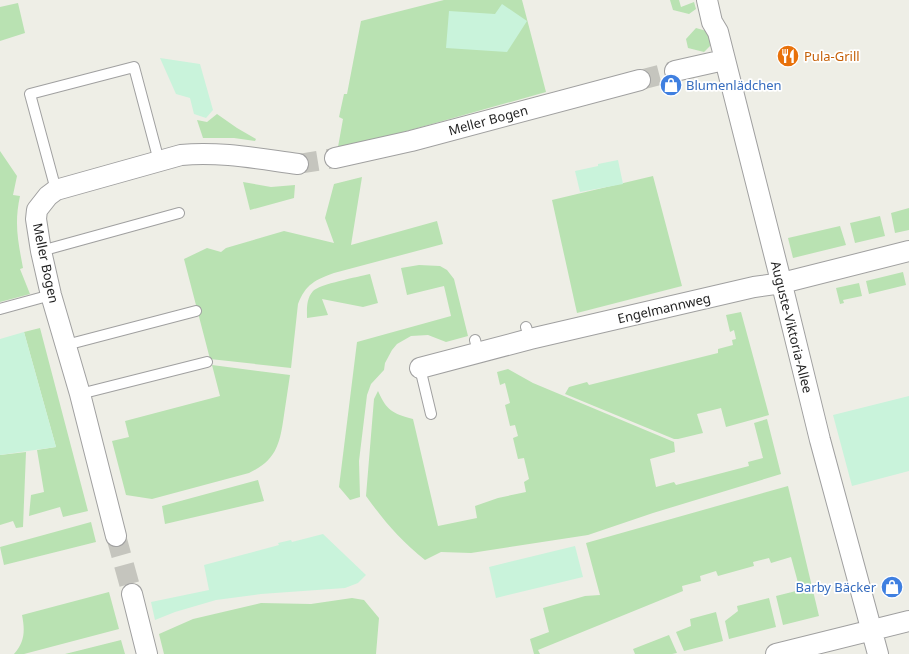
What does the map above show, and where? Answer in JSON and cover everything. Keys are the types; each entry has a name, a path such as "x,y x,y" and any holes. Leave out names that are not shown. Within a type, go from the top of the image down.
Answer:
{"street":[{"name":"Auguste-Viktoria-Allee","path":"707,0 712,22 718,32 782,283 820,440 878,654"},
{"path":"676,72 724,60"},
{"name":"Meller Bogen","path":"335,158 411,141 640,80"},
{"name":"Meller Bogen","path":"116,536 80,394 51,295 41,251 36,220 37,210 48,196 56,190 181,155 200,153 298,164"},
{"name":"Engelmannweg","path":"420,368 477,346 528,333 782,283 909,252"},
{"path":"132,594 147,654"},
{"path":"776,654 871,629 909,621"}],"lane":[{"path":"56,190 30,94 134,67 159,161"},
{"path":"41,251 179,213"},
{"path":"0,309 51,295"},
{"path":"66,346 196,311"},
{"path":"80,394 207,362"},
{"path":"420,368 431,414"}],"green space":[{"path":"444,0 522,0 546,92 375,140 338,147 343,119 339,117 344,94 347,94 361,21"},
{"path":"670,0 679,0 681,7 694,2 696,9 689,14 673,10"},
{"path":"18,3 25,33 0,41 0,7"},
{"path":"502,4 527,21 507,52 446,48 449,11 495,14"},
{"path":"696,28 710,32 713,43 704,52 688,48 686,39"},
{"path":"160,58 200,64 213,110 206,118 194,114 190,98 176,94"},
{"path":"217,114 256,139 255,141 234,138 203,138 197,120 207,122"},
{"path":"0,151 17,176 13,195 20,196 17,224 18,241 23,268 20,269 30,294 0,302"},
{"path":"618,160 623,184 580,192 575,171"},
{"path":"653,176 682,286 577,313 552,200"},
{"path":"362,177 351,245 437,221 443,244 334,273 321,278 308,287 298,304 291,368 210,359 184,259 207,248 221,252 226,248 284,231 334,243 325,218 334,184"},
{"path":"243,182 271,187 295,185 294,198 250,210"},
{"path":"909,208 909,230 895,233 891,213"},
{"path":"880,216 885,236 855,243 850,223"},
{"path":"840,226 846,245 793,258 788,238"},
{"path":"419,265 440,266 447,270 454,279 468,336 446,342 428,335 411,336 397,344 392,350 385,363 384,370 371,384 367,395 359,461 360,497 350,500 339,487 357,342 451,316 444,286 407,295 401,268"},
{"path":"903,272 906,285 869,294 866,281"},
{"path":"370,274 378,303 363,307 322,299 328,315 307,318 308,301 313,291 317,288 331,283"},
{"path":"859,283 862,296 843,300 844,303 840,304 836,288"},
{"path":"741,312 769,415 726,427 721,408 697,414 703,433 674,439 565,394 569,387 587,382 589,385 718,353 718,349 733,345 732,340 736,339 734,330 730,332 726,315"},
{"path":"40,328 88,511 63,517 60,507 29,516 31,495 44,492 37,450 56,447 24,332"},
{"path":"24,332 56,447 0,455 0,339"},
{"path":"212,365 290,375 281,434 276,450 266,462 249,473 152,499 126,495 112,441 129,437 125,421 220,396"},
{"path":"508,369 533,383 674,442 675,452 650,459 656,487 674,482 676,485 749,466 748,462 763,458 754,423 767,419 781,474 653,513 588,535 471,553 441,552 425,560 393,530 366,496 374,399 378,391 387,407 395,413 413,419 438,526 477,518 475,506 498,498 526,492 524,482 529,479 524,458 518,459 513,438 518,436 515,425 510,426 505,405 510,403 505,383 500,385 497,372"},
{"path":"909,396 909,471 852,486 833,415"},
{"path":"26,452 23,527 16,528 13,521 0,525 0,455"},
{"path":"258,480 264,501 165,524 162,506"},
{"path":"788,486 819,616 783,625 776,596 800,590 791,557 771,563 769,558 753,562 754,566 718,576 716,571 700,576 701,581 682,586 683,591 538,650 540,654 534,654 530,639 549,632 543,608 585,596 600,595 586,543"},
{"path":"91,522 96,542 4,565 0,547"},
{"path":"323,534 366,575 358,583 345,588 261,594 216,600 175,612 155,620 151,602 209,590 204,565 279,545 278,543 291,540 292,542"},
{"path":"575,546 583,577 496,598 489,567"},
{"path":"109,592 119,629 24,654 14,654 20,645 23,636 24,626 22,615"},
{"path":"352,598 364,600 379,618 376,654 164,654 159,634 193,619 261,603 311,604"},
{"path":"769,598 776,627 729,639 725,621 738,611 737,606"},
{"path":"716,612 723,641 684,651 676,632 691,626 690,619"},
{"path":"669,635 677,653 635,654 633,649"},
{"path":"121,640 125,654 65,654"}],"tunnel":[{"path":"640,80 675,71"},
{"path":"298,164 335,158"},
{"path":"116,536 132,594"}],"place":[{"name":"Pula-Grill","path":"788,56"},
{"name":"Blumenlädchen","path":"671,85"},
{"name":"Barby Bäcker","path":"892,587"}]}
